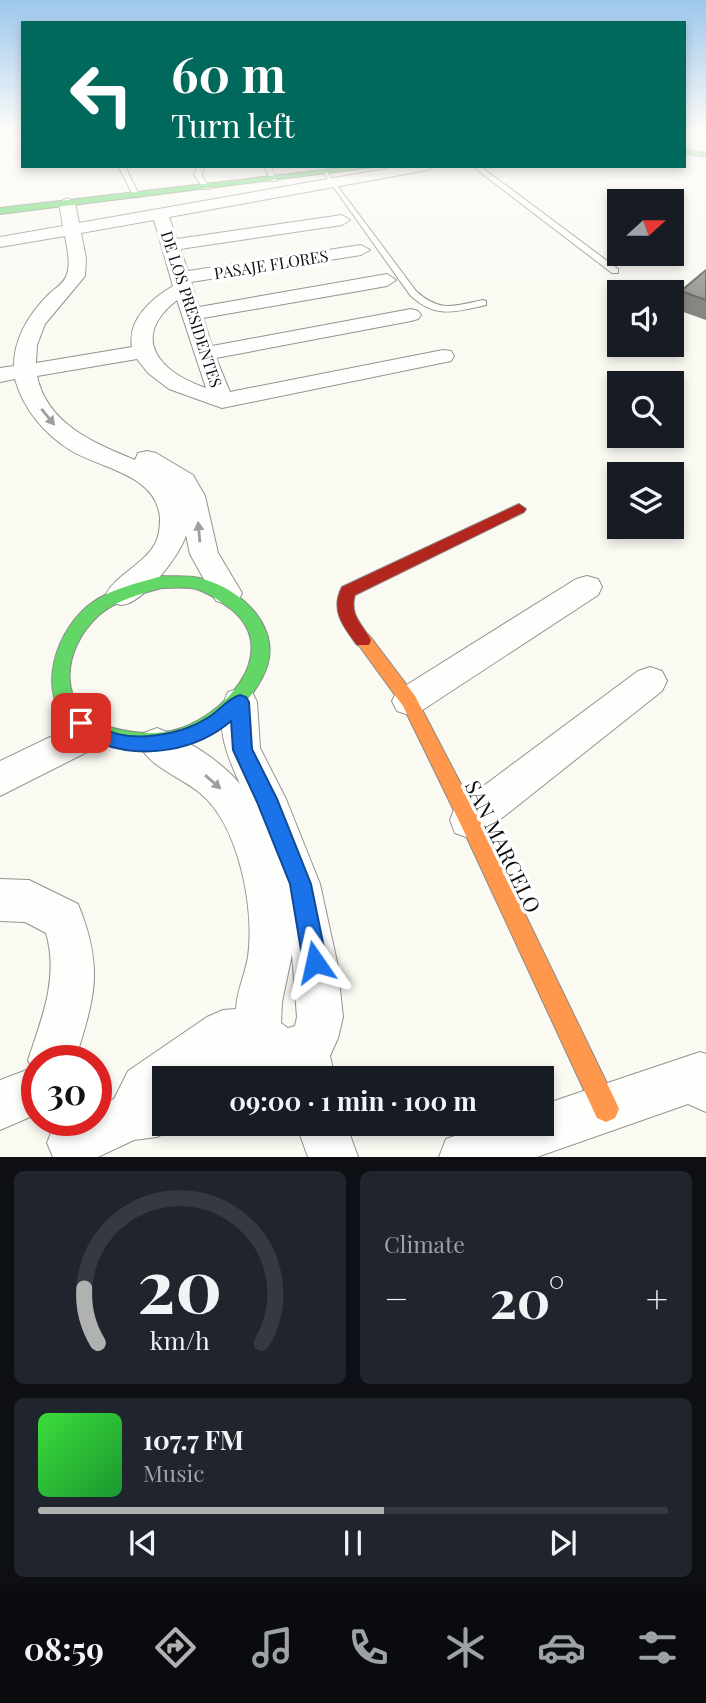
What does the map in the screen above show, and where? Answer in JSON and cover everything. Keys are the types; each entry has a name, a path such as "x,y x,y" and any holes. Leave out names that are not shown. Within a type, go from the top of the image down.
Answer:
{"street":[{"path":"0,211 216,185"},
{"path":"0,242 321,185"},
{"path":"109,208 112,221 119,223 321,198"},
{"path":"73,202 78,271 57,305 25,341 34,370 32,394 52,425 99,446 151,477 168,497 172,509 173,537 160,559 121,594 93,611 72,633 60,660 59,687 69,713 92,733 122,743 157,744 187,737 215,723 240,702 256,677 262,652 258,628 246,608 227,593 202,584 162,582 121,594"},
{"name":"DE LOS PRESIDENTES","path":"162,218 204,354 222,401"},
{"path":"172,245 342,220"},
{"name":"PASAJE FLORES","path":"183,282 361,250"},
{"path":"192,314 387,280"},
{"path":"183,282 144,322 142,352 151,365 171,381 222,401 443,356"},
{"path":"204,354 411,315"},
{"path":"0,375 142,352"},
{"path":"99,446 152,461 184,481 198,517 199,539 204,554 227,593"},
{"name":"SAN MARCELO","path":"519,509 348,591 343,600 344,613 409,701 469,820 606,1109"},
{"path":"409,701 587,587"},
{"path":"469,820 650,681"},
{"path":"240,702 242,750 267,799 300,884 315,962 320,1017 308,1064 288,1052 269,1047 257,1030"},
{"path":"0,779 92,733"},
{"path":"157,744 215,782 240,811 269,895 270,956 259,1002 257,1030 234,1060 225,1066"},
{"path":"0,900 29,901 63,919 72,944 76,983 57,1045"},
{"path":"70,1140 148,1112 145,1088 223,1033 257,1030"},
{"path":"464,1157 534,1145 606,1109 700,1076 706,1088"},
{"path":"0,1105 21,1096"},
{"path":"325,1136 333,1157"}],"lane":[{"path":"131,185 137,195"},
{"path":"334,185 426,307 437,311 483,303"},
{"path":"500,185 615,271"}],"building":[{"path":"706,270 706,300 684,292 684,288"}],"traffic: fast":[{"path":"0,211 219,185"},
{"path":"162,582 206,586 224,595 252,617 262,645 256,674 237,701 208,724 173,739 133,742 93,731 77,720 67,706 62,690 61,673 71,639 81,624 100,605 126,593 162,582"}],"traffic: slow":[{"path":"363,640 409,701 469,820 606,1109"}],"traffic: jam":[{"path":"363,640 345,612 348,591 519,509"}],"route":[{"path":"81,723 92,733 122,743 157,744 187,737 215,723 240,702 242,750 267,799 300,884 315,962"}]}
